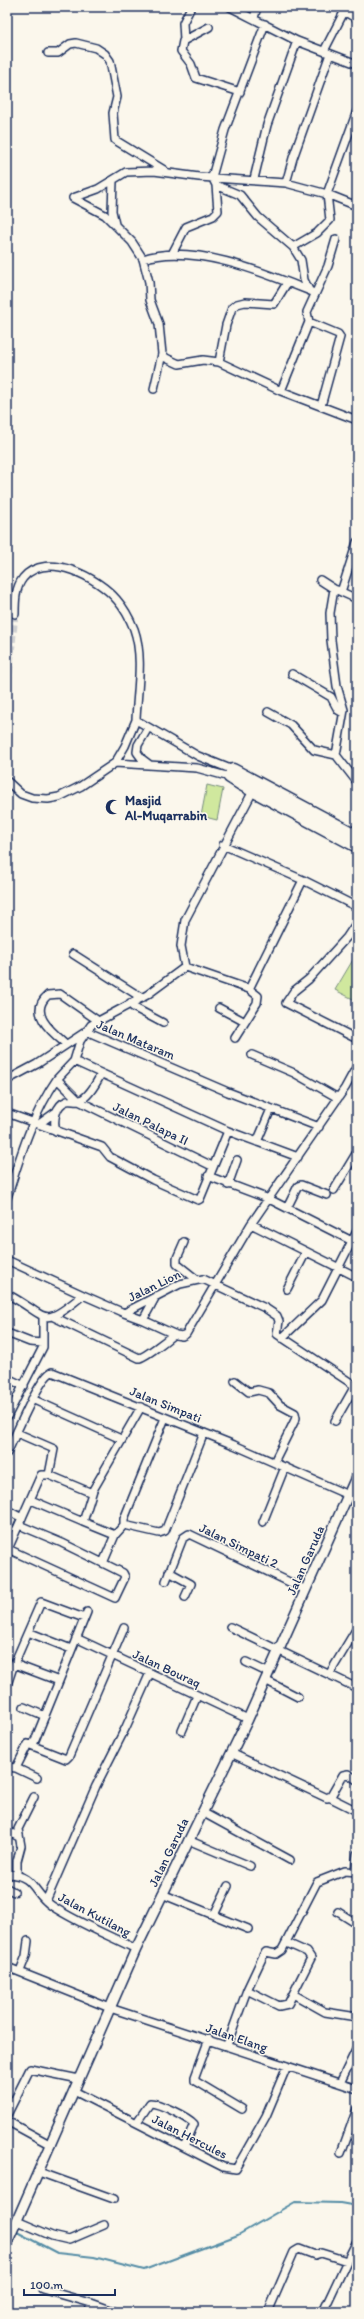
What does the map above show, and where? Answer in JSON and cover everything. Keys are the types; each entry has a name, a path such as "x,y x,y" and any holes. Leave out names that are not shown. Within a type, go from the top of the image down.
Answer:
{"highway":[{"path":"231,774 253,791 336,829 357,836"},
{"path":"231,774 336,829 357,846"}],"street":[{"path":"191,7 184,23 184,40 181,51 191,64 195,77 240,92"},
{"path":"230,7 297,41 357,64"},
{"path":"254,18 257,7"},
{"path":"286,183 327,53 343,14 347,13 357,19"},
{"path":"172,254 186,227 213,216 218,212 216,185 212,177 224,135 265,24"},
{"path":"184,40 209,26"},
{"path":"254,179 267,125 297,41"},
{"path":"48,53 58,52 70,44 76,43 96,48 105,54 110,61 117,97 113,113 114,140 166,172"},
{"path":"293,247 317,233 330,220 327,194 354,124 357,111"},
{"path":"154,389 162,354 159,324 150,300 150,282 143,259 132,242 105,215 73,198 113,181 126,172 166,172 199,177 254,179 286,183 327,194 356,204"},
{"path":"113,181 112,211 114,224"},
{"path":"216,185 240,195 258,217 293,247 301,260 302,274 312,291"},
{"path":"281,391 309,322 307,312 312,291 328,266 336,239"},
{"path":"143,259 157,254 172,254 228,262 312,291"},
{"path":"219,362 226,325 232,308 237,304 245,302 274,304 289,283 302,274"},
{"path":"309,322 338,334 340,337 320,406"},
{"path":"162,354 166,358 179,364 203,360 219,362 281,391 357,419"},
{"path":"336,755 344,713 343,704 339,694 330,640 330,613 337,590 357,542"},
{"path":"7,781 25,796 41,799 54,798 81,786 115,762 125,746 136,720 138,643 126,612 105,588 80,573 53,566 41,568 23,578 19,585 15,614"},
{"path":"320,580 357,599"},
{"path":"292,674 331,697 338,710 344,713"},
{"path":"331,697 339,694"},
{"path":"268,712 292,725 314,750 336,755 357,782"},
{"path":"136,720 231,774"},
{"path":"148,728 138,745 137,752 142,759 151,765"},
{"path":"115,762 197,768 231,774"},
{"path":"235,1038 259,1000 248,989 185,967 181,946 185,920 253,791"},
{"path":"224,845 303,880 357,907"},
{"path":"248,989 303,880"},
{"path":"357,922 344,941 309,979 294,991 286,1003 357,1038"},
{"path":"74,954 142,998"},
{"name":"Jalan Mataram","path":"185,967 142,998 97,1020 86,1031 271,1109 318,1127"},
{"path":"66,1044 46,1027 42,1021 42,1003 48,995 60,994 97,1020"},
{"path":"130,1004 133,1008 163,1024"},
{"path":"219,1008 246,1022"},
{"path":"7,1080 37,1064 86,1031"},
{"path":"7,1198 36,1123 57,1079 74,1061 86,1031"},
{"path":"252,1055 294,1073 338,1098"},
{"path":"74,1061 228,1131 298,1157"},
{"path":"124,1313 174,1334 182,1336 186,1334 251,1224 338,1098 354,1078 357,1066"},
{"path":"36,1123 57,1111 66,1102 79,1101 87,1094 101,1074"},
{"name":"Jalan Palapa II","path":"57,1079 79,1101 212,1166"},
{"path":"257,1142 271,1109"},
{"path":"56,1131 54,1123 57,1111"},
{"path":"7,1113 102,1147 110,1157 195,1200 200,1199 212,1166 228,1131"},
{"path":"334,1190 357,1152"},
{"path":"228,1185 237,1160"},
{"path":"208,1176 228,1185 269,1199 352,1241"},
{"path":"287,1208 298,1186 301,1185 327,1195"},
{"path":"251,1224 357,1277"},
{"path":"335,1421 356,1387 282,1338 322,1300 357,1231"},
{"path":"184,1242 177,1258 177,1264 196,1279"},
{"path":"287,1289 306,1252"},
{"name":"Jalan Lion","path":"7,1260 124,1313 180,1284 196,1279 203,1279 216,1284 277,1316 279,1321 276,1333 282,1338"},
{"path":"7,1294 43,1317 54,1317 139,1358 145,1357 159,1343 174,1334"},
{"path":"54,1317 84,1295"},
{"path":"143,1320 156,1296"},
{"path":"7,1418 39,1357 43,1343 43,1317"},
{"path":"7,1333 30,1342 43,1343"},
{"name":"Jalan Simpati","path":"7,1453 32,1399 47,1374 52,1372 274,1462 357,1499"},
{"path":"7,1378 24,1386"},
{"path":"235,1381 249,1392 258,1390 269,1393 280,1405 295,1413 296,1418 274,1462"},
{"path":"32,1399 121,1439"},
{"path":"83,1522 92,1493 121,1439 141,1407"},
{"path":"103,1563 115,1535 124,1525 124,1519 164,1418"},
{"path":"17,1433 54,1449 49,1475"},
{"path":"124,1525 159,1533 167,1528 204,1433"},
{"path":"263,1522 285,1467"},
{"path":"19,1525 62,1542 125,1575 114,1598 9,1551 9,1546 41,1475 49,1475 92,1493"},
{"name":"Jalan Garuda","path":"8,2241 17,2224 136,1949 248,1720 357,1475"},
{"path":"31,1500 115,1535"},
{"path":"7,1510 22,1518"},
{"name":"Jalan Simpati 2","path":"166,1580 183,1538 189,1534 306,1590"},
{"path":"169,1572 191,1584 185,1597"},
{"path":"7,1685 14,1664 41,1602 85,1615 33,1745"},
{"path":"230,1627 330,1673 357,1688"},
{"path":"16,1768 28,1744 66,1759 69,1756 111,1655 124,1628"},
{"path":"330,1673 357,1628"},
{"path":"28,1632 71,1649"},
{"name":"Jalan Bouraq","path":"76,1638 248,1720"},
{"path":"246,1662 298,1697"},
{"path":"14,1664 59,1681"},
{"path":"46,1901 96,1786 126,1727 150,1673"},
{"path":"182,1731 197,1696"},
{"path":"24,1707 45,1716"},
{"path":"231,1753 357,1811"},
{"path":"7,1767 16,1768 37,1778"},
{"path":"329,1798 343,1775 348,1774 357,1780"},
{"path":"10,1875 18,1858 21,1846 18,1829 34,1797"},
{"path":"202,1812 290,1860"},
{"path":"7,1831 19,1837"},
{"path":"188,1840 250,1866"},
{"path":"227,2045 247,1990 265,1952 279,1954 287,1943 317,1882 345,1871 356,1872 357,1854"},
{"name":"Jalan Kutilang","path":"10,1875 30,1880 46,1901 136,1949"},
{"path":"214,1915 228,1886"},
{"path":"7,1888 14,1892"},
{"path":"162,1894 248,1929"},
{"path":"338,1912 357,1924"},
{"path":"20,1971 25,1960 28,1941"},
{"path":"247,1990 282,2006 286,2005 311,1958 307,1952 287,1943"},
{"name":"Jalan Elang","path":"7,1967 110,2008 227,2045 357,2089"},
{"path":"293,1994 325,2012 357,2017"},
{"path":"209,2040 195,2077 195,2081 242,2109"},
{"path":"340,2083 357,2048"},
{"name":"Jalan Hercules","path":"74,2091 223,2167 236,2169 266,2116 287,2066"},
{"path":"7,2115 30,2069 79,2079"},
{"path":"137,2122 150,2103 186,2118 194,2124 184,2147"},
{"path":"341,2153 357,2109"},
{"path":"7,2121 51,2145"},
{"path":"39,2172 114,2199"},
{"path":"17,2224 69,2240 104,2225"},
{"path":"323,2312 357,2241"},
{"path":"268,2312 297,2249 315,2255 321,2253 347,2261"},
{"path":"42,2289 116,2312"},
{"path":"88,2312 90,2303"}],"green space":[{"path":"207,785 223,789 217,820 201,816"},
{"path":"357,953 357,1001 335,990"}],"waterway":[{"path":"15,2231 57,2253 94,2257 144,2270 238,2235 295,2202 340,2203 357,2206"}],"tunnel":[{"path":"7,694 15,614"}],"place":[{"name":"Masjid Al-Muqarrabin","path":"113,807"}]}
